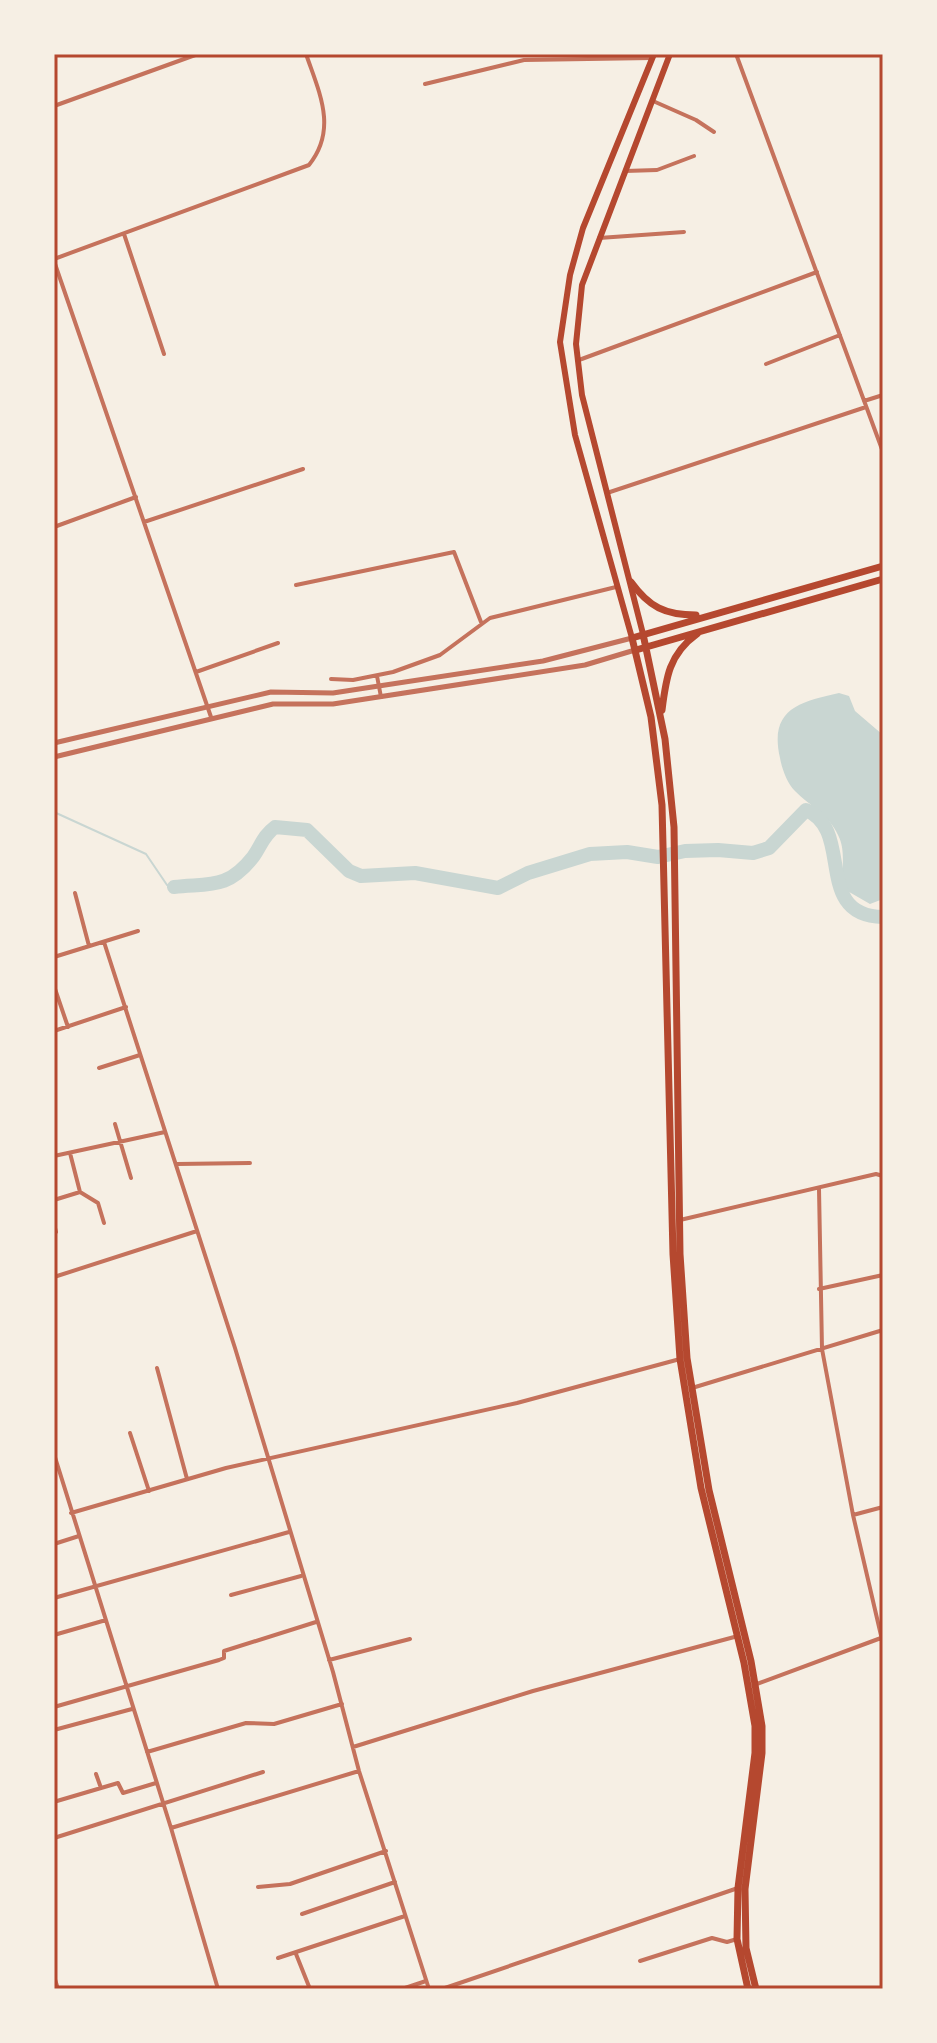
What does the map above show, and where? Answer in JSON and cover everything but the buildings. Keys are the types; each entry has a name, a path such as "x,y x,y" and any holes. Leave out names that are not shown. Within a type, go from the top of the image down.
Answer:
{"highway":[{"path":"756,1989 744,1936 745,1889 762,1753 753,1686 680,1359 673,1254 662,829 655,742 632,638 883,566"},
{"path":"636,650 883,579"},
{"path":"631,582 643,598 663,612 705,615"},
{"path":"661,716 672,661 684,643 705,628"},
{"path":"643,634 661,716 674,827 682,1310 692,1388 691,1405 715,1551 753,1686 755,1753 738,1888 737,1939 748,1989"}],"main road":[{"path":"643,634 575,361 582,285 670,54"},
{"path":"632,638 575,435 560,342 570,275 583,228 653,56"}],"street":[{"path":"54,106 198,54"},
{"path":"211,717 54,260 309,165 320,149 326,121 306,54"},
{"path":"745,54 736,56 883,452"},
{"path":"425,84 524,60 653,56"},
{"path":"651,101 696,120 714,132"},
{"path":"623,171 657,170 694,156"},
{"path":"598,238 684,232"},
{"path":"124,234 164,354"},
{"path":"575,361 817,272"},
{"path":"766,364 840,335"},
{"path":"606,493 865,404 883,395"},
{"path":"874,429 883,426"},
{"path":"144,522 303,469"},
{"path":"54,527 136,497"},
{"path":"296,585 454,552 481,622"},
{"path":"54,743 271,692 333,693 378,681 440,655 481,622 618,587"},
{"path":"331,679 378,681 543,661 632,638"},
{"path":"196,672 278,643"},
{"path":"54,757 273,704 333,704 381,697 585,665 636,650"},
{"path":"378,681 381,697"},
{"path":"75,893 89,946"},
{"path":"54,957 138,931"},
{"path":"104,942 269,1459 359,1771 429,1989"},
{"path":"54,986 68,1027"},
{"path":"54,1031 126,1007"},
{"path":"99,1068 140,1055"},
{"path":"115,1124 131,1178"},
{"path":"54,1156 166,1132"},
{"path":"70,1153 80,1192 98,1203 104,1223"},
{"path":"177,1164 250,1163"},
{"path":"680,1220 876,1174 883,1176"},
{"path":"819,1189 822,1349 853,1515 883,1644"},
{"path":"54,1200 80,1192"},
{"path":"54,1224 56,1232"},
{"path":"54,1277 197,1231"},
{"path":"819,1289 883,1275"},
{"path":"692,1388 883,1330"},
{"path":"71,1513 187,1479 517,1403 680,1359"},
{"path":"157,1368 187,1479"},
{"path":"130,1433 149,1491"},
{"path":"54,1454 98,1588 125,1687 171,1828 218,1989"},
{"path":"853,1515 883,1507"},
{"path":"54,1598 289,1532"},
{"path":"54,1544 79,1536"},
{"path":"231,1595 301,1576"},
{"path":"54,1635 106,1620"},
{"path":"54,1707 219,1660 224,1658 224,1651 316,1622"},
{"path":"353,1747 533,1691 738,1636"},
{"path":"753,1686 882,1637"},
{"path":"329,1660 410,1639"},
{"path":"147,1752 246,1723 274,1724 342,1704"},
{"path":"54,1730 132,1709"},
{"path":"171,1828 359,1771"},
{"path":"54,1838 162,1801 263,1772"},
{"path":"96,1774 101,1788"},
{"path":"57,1801 119,1783 123,1793 156,1783"},
{"path":"258,1887 290,1884 386,1851"},
{"path":"302,1914 395,1882"},
{"path":"442,1989 738,1888"},
{"path":"278,1958 405,1916"},
{"path":"640,1961 712,1938 727,1942 737,1939"},
{"path":"296,1954 310,1989"},
{"path":"54,1976 58,1989"},
{"path":"402,1989 426,1981"}],"shaded area":[{"path":"839,693 849,696 855,711 883,735 883,899 870,904 844,889 842,848 838,835 824,816 792,788 780,758 779,729 790,711 811,700"}],"waterway":[{"path":"174,887 217,883 235,875 244,868 275,827 307,830 349,871 361,876 415,873 498,888 528,873 590,854 627,852 658,857 685,851 753,853 769,848 806,810 820,820 829,835 840,888 848,903 861,913 883,917"},
{"path":"54,812 146,854 167,885 174,887"}]}
